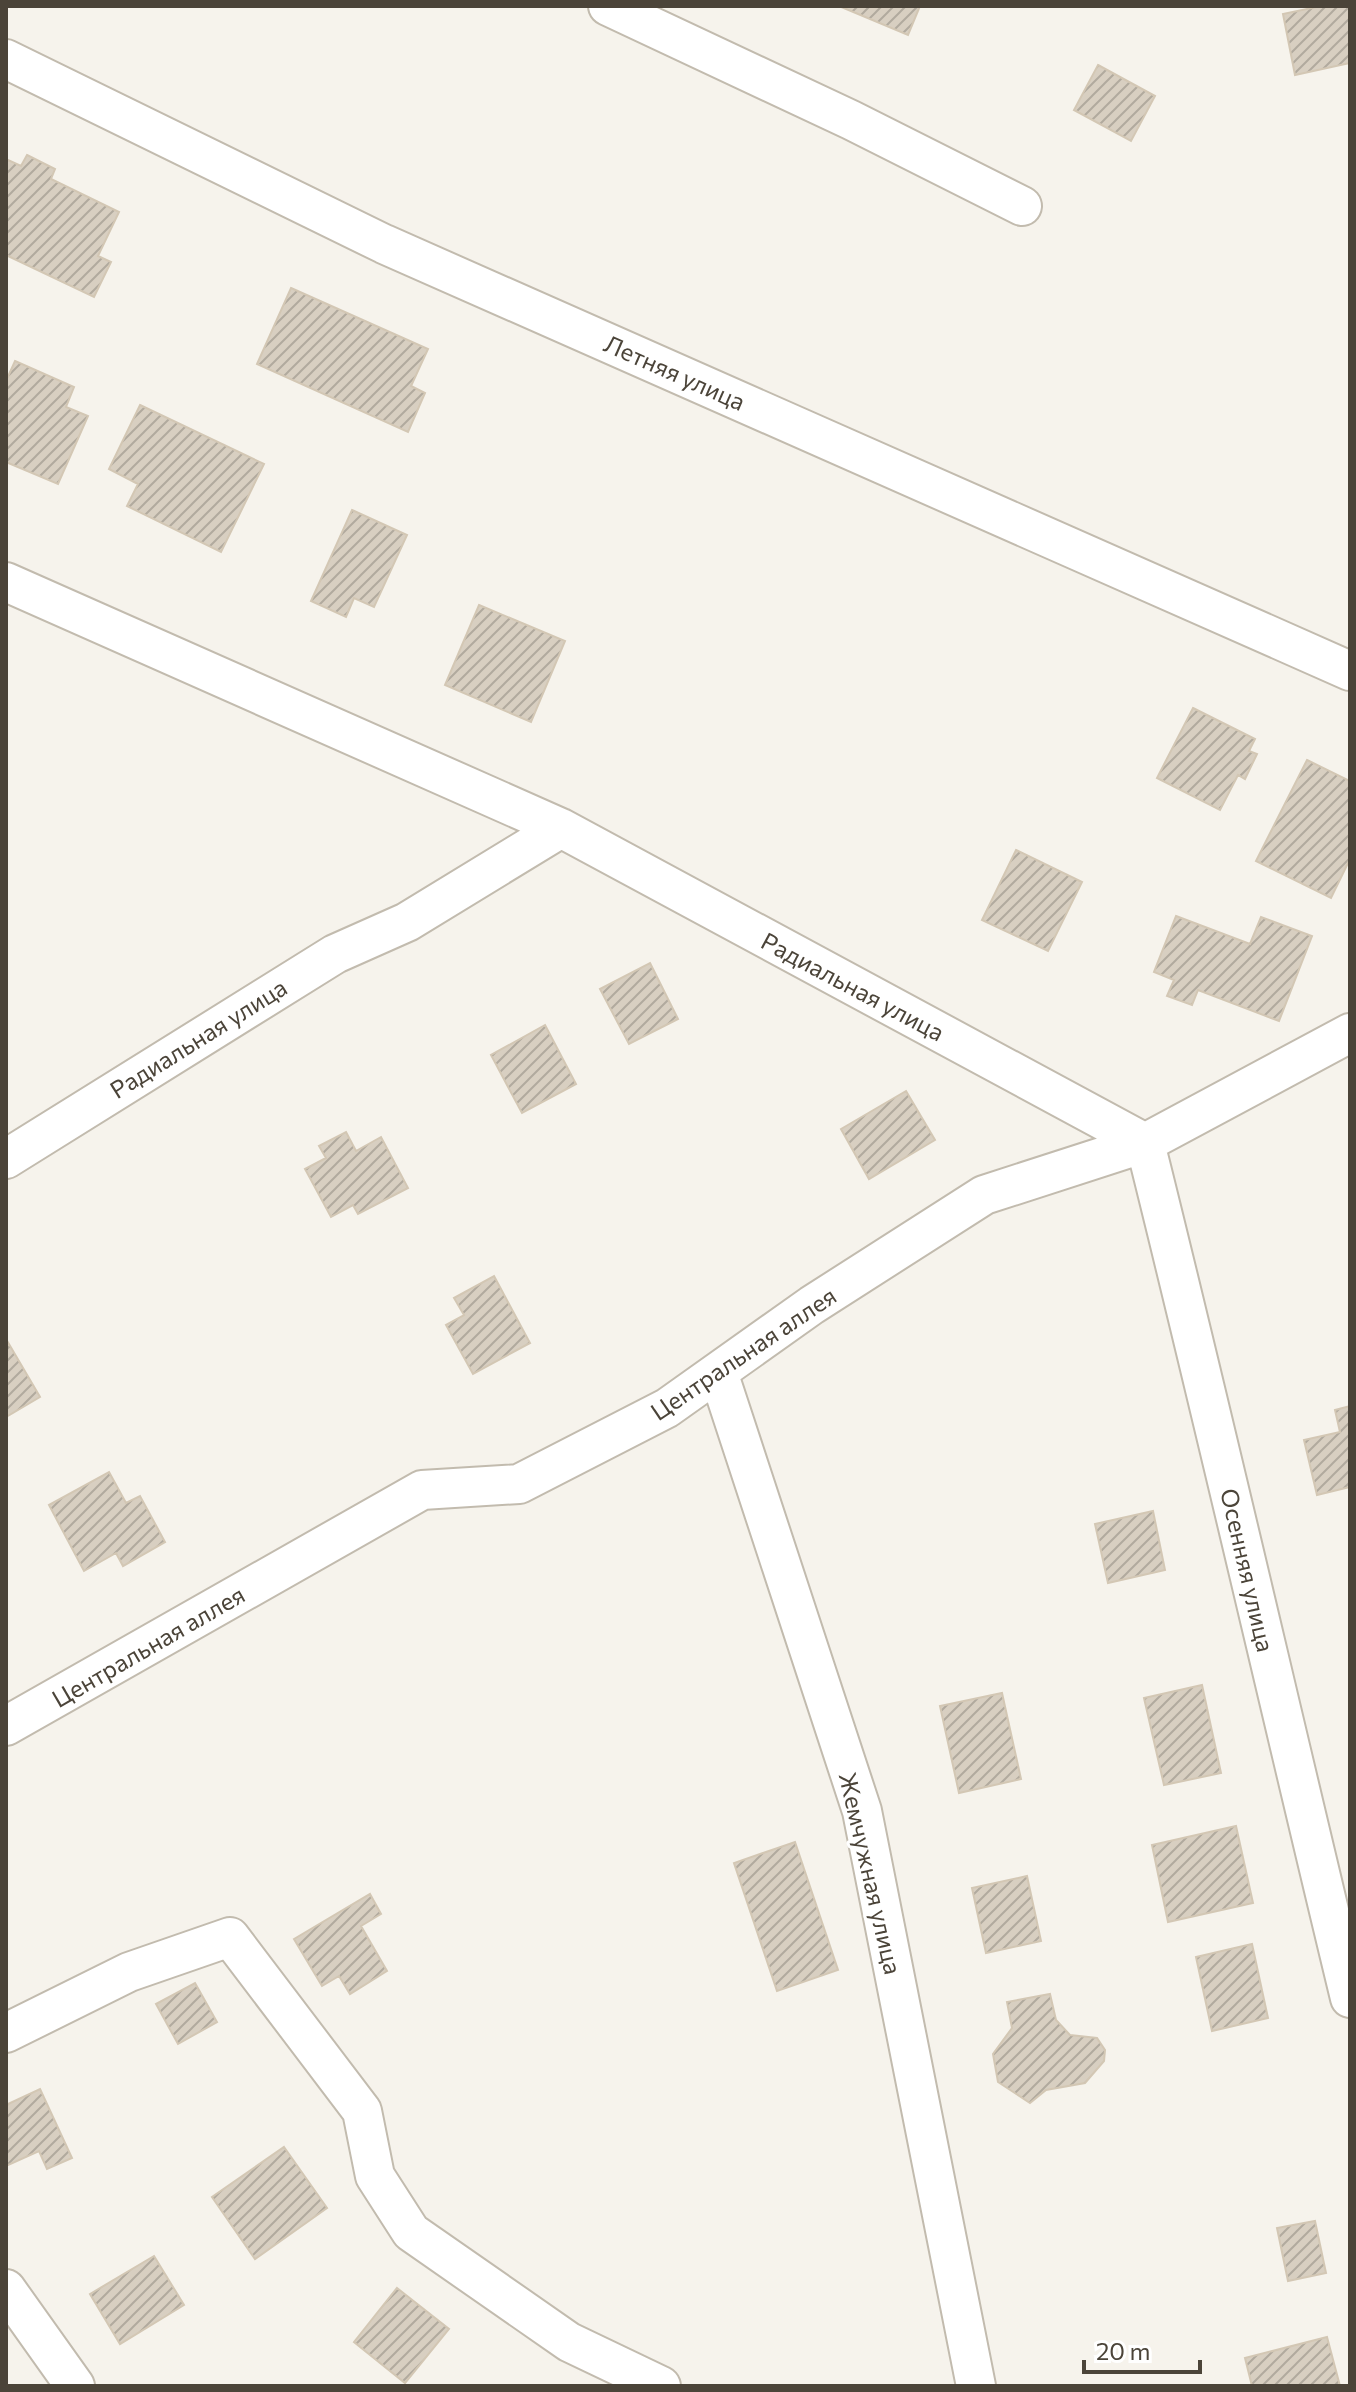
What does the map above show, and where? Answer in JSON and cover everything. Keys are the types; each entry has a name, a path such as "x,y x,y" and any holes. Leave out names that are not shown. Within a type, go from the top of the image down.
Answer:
{"street":[{"path":"608,6 851,120 1022,206"},
{"name":"Летняя улица","path":"6,59 384,244 1350,671"},
{"name":"Радиальная улица","path":"6,582 561,828 1145,1143"},
{"name":"Радиальная улица","path":"6,1159 335,954 407,922 561,828"},
{"name":"Центральная аллея","path":"6,1726 422,1490 519,1484 667,1408 812,1305 984,1195 1145,1143 1350,1033"},
{"name":"Осенняя улица","path":"1145,1143 1239,1524 1253,1596 1350,1998"},
{"name":"Жемчужная улица","path":"718,1372 862,1811 976,2386"},
{"path":"6,2033 129,1972 230,1937 362,2111 375,2176 411,2232 569,2342 661,2386"},
{"path":"6,2289 75,2386"}],"building":[{"path":"839,6 920,6 908,35"},
{"path":"1321,6 1350,6 1350,63 1295,75 1283,14"},
{"path":"1098,65 1155,96 1131,141 1074,110"},
{"path":"27,155 55,169 51,179 119,212 98,256 111,262 94,297 6,255 6,159 21,166"},
{"path":"291,288 428,349 411,386 425,393 408,432 257,364"},
{"path":"15,361 74,387 66,407 88,416 58,484 6,462 6,381"},
{"path":"140,405 264,464 221,552 127,506 138,484 109,469"},
{"path":"352,510 407,535 374,607 354,598 346,617 311,601"},
{"path":"479,605 565,641 531,722 445,685"},
{"path":"1193,708 1255,739 1249,751 1257,754 1245,779 1238,775 1220,810 1157,778"},
{"path":"1307,760 1350,781 1350,859 1331,898 1256,861"},
{"path":"1016,850 1082,882 1048,951 982,920"},
{"path":"1176,916 1250,944 1261,917 1312,936 1279,1021 1198,990 1192,1005 1167,996 1174,980 1154,972"},
{"path":"650,963 678,1019 629,1044 600,989"},
{"path":"545,1025 576,1084 522,1113 491,1055"},
{"path":"906,1091 935,1140 869,1179 841,1129"},
{"path":"346,1132 356,1151 381,1137 408,1188 358,1214 353,1205 331,1217 305,1169 326,1158 319,1146"},
{"path":"494,1276 530,1343 473,1374 446,1325 464,1315 454,1298"},
{"path":"6,1339 40,1397 6,1417"},
{"path":"1350,1406 1350,1487 1317,1495 1304,1440 1340,1432 1335,1410"},
{"path":"109,1472 126,1503 140,1496 165,1542 123,1566 116,1553 84,1571 49,1505"},
{"path":"1153,1511 1165,1570 1108,1583 1095,1524"},
{"path":"1202,1685 1221,1773 1164,1785 1144,1698"},
{"path":"1002,1693 1021,1779 959,1793 940,1706"},
{"path":"1236,1826 1253,1903 1168,1922 1152,1845"},
{"path":"795,1842 838,1970 777,1991 734,1863"},
{"path":"1027,1876 1041,1941 986,1953 972,1888"},
{"path":"370,1894 381,1914 361,1926 387,1971 350,1994 339,1976 322,1986 294,1939"},
{"path":"1252,1944 1268,2018 1212,2031 1196,1957"},
{"path":"195,1983 217,2022 178,2044 156,2004"},
{"path":"1050,1994 1056,2020 1070,2035 1097,2038 1105,2050 1104,2061 1085,2083 1046,2090 1030,2103 998,2082 993,2054 1012,2028 1007,2002"},
{"path":"40,2089 72,2158 47,2169 39,2151 6,2166 6,2105"},
{"path":"284,2147 327,2208 255,2259 212,2197"},
{"path":"1315,2221 1326,2273 1288,2281 1277,2228"},
{"path":"154,2256 184,2305 120,2344 90,2294"},
{"path":"397,2288 449,2329 405,2383 354,2342"},
{"path":"1327,2337 1340,2386 1252,2386 1245,2358"}]}
